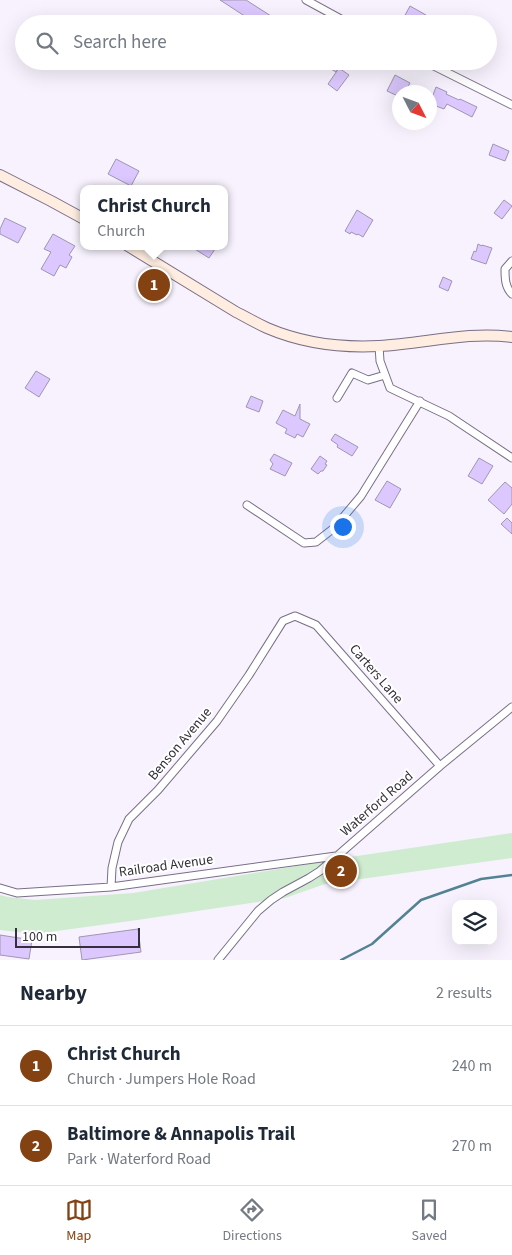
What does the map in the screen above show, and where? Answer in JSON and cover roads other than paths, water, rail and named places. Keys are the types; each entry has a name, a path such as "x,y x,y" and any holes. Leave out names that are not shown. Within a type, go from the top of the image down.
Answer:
{"main road":[{"path":"0,176 80,217"},
{"path":"135,250 236,312 267,328 292,337 314,342 379,346 466,336 490,335 512,337"}],"street":[{"path":"306,0 334,15"},
{"path":"442,70 512,105"},
{"path":"512,261 505,269 505,281 512,294"},
{"path":"379,346 380,361 390,388 449,416 512,458"},
{"path":"337,398 352,373 368,380 385,375"},
{"path":"247,505 304,543 316,542 334,528 361,496 420,401"},
{"name":"Carters Lane","path":"283,621 295,616 316,625 440,766"},
{"name":"Benson Avenue","path":"111,887 112,868 118,842 129,819 158,790 217,721 283,621"},
{"name":"Waterford Road","path":"218,960 258,911 283,892 320,871 440,766 512,707"},
{"name":"Railroad Avenue","path":"0,888 17,893 111,887 336,856"}],"waterway":[{"path":"341,960 372,944 421,900 481,879 512,875"}],"place":[{"name":"Christ Church","path":"154,285"},
{"name":"Baltimore & Annapolis Trail","path":"341,871"}]}
